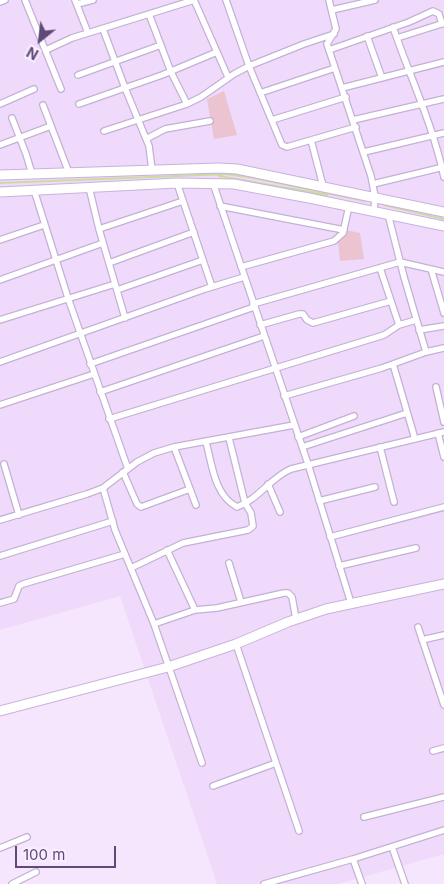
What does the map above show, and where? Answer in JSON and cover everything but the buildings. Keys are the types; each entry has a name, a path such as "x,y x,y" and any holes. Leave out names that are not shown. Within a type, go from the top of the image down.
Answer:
{"street":[{"path":"0,2 5,0"},
{"path":"25,0 61,89"},
{"path":"88,33 76,2 92,0"},
{"path":"46,50 63,41 194,0 228,77"},
{"path":"226,0 249,66 284,147 356,127"},
{"path":"329,0 336,24 334,34 327,42 373,184 375,197 374,211"},
{"path":"332,10 375,0"},
{"path":"329,50 436,11 443,23 397,38"},
{"path":"149,14 171,72 187,104"},
{"path":"393,27 423,105 444,176"},
{"path":"103,28 151,153 152,170"},
{"path":"104,131 187,104 201,97 228,77 249,66 334,34"},
{"path":"367,36 382,78"},
{"path":"78,75 116,63 161,45"},
{"path":"79,104 171,72 217,52"},
{"path":"342,88 444,62"},
{"path":"260,93 335,68"},
{"path":"0,104 34,89"},
{"path":"272,120 346,97"},
{"path":"353,120 444,99"},
{"path":"43,105 69,173"},
{"path":"12,118 32,174"},
{"path":"146,139 165,129 210,120"},
{"path":"0,145 51,126"},
{"path":"364,152 444,133"},
{"path":"311,140 323,186"},
{"path":"373,184 443,168"},
{"path":"0,175 237,169 444,212"},
{"path":"177,182 212,287"},
{"path":"0,192 177,182 213,183 253,187 444,226"},
{"path":"213,183 308,464 351,603"},
{"path":"89,187 99,230 125,318"},
{"path":"34,190 137,504 141,507 190,489"},
{"path":"99,230 184,201"},
{"path":"220,206 344,230"},
{"path":"241,267 340,238 344,230 349,206"},
{"path":"388,214 426,352"},
{"path":"0,240 44,224"},
{"path":"109,263 194,232"},
{"path":"0,280 103,243"},
{"path":"0,320 68,298 116,287 203,260"},
{"path":"90,364 254,306 400,262 444,272"},
{"path":"380,268 399,325"},
{"path":"431,269 444,313"},
{"path":"0,362 244,277"},
{"path":"260,325 299,314 303,314 312,323 391,301"},
{"path":"109,419 274,367 384,335 399,325 416,320"},
{"path":"419,330 444,326"},
{"path":"100,392 264,336"},
{"path":"284,396 444,348"},
{"path":"392,364 415,439"},
{"path":"0,405 94,374"},
{"path":"436,387 444,422"},
{"path":"302,447 407,413"},
{"path":"298,437 354,416"},
{"path":"0,520 103,488 125,470 154,453 174,447 294,425"},
{"path":"206,442 222,496 234,506 240,506 245,503 282,473 308,464 380,447 441,433 444,457"},
{"path":"131,568 183,543 248,530 253,526 254,522 245,503 229,438"},
{"path":"174,447 196,505"},
{"path":"380,447 394,502"},
{"path":"4,464 19,515"},
{"path":"268,484 280,512"},
{"path":"319,501 375,487"},
{"path":"103,488 112,521 154,624 202,763"},
{"path":"330,537 444,507"},
{"path":"0,556 112,521"},
{"path":"339,566 416,548"},
{"path":"167,550 195,610"},
{"path":"0,603 14,598 19,586 24,584 125,554"},
{"path":"230,563 242,602"},
{"path":"0,712 168,667 236,644 296,619 351,603 444,584"},
{"path":"154,624 195,610 217,608 288,593 292,596 296,619"},
{"path":"418,627 441,688 444,705"},
{"path":"422,640 444,634"},
{"path":"236,644 299,831"},
{"path":"433,751 444,748"},
{"path":"213,786 276,763"},
{"path":"364,817 444,797"},
{"path":"264,884 353,859 444,830"},
{"path":"0,848 27,837"},
{"path":"392,847 405,884"},
{"path":"353,859 362,884"},
{"path":"12,884 36,872"}],"shaded area":[{"path":"0,0 444,0 444,854 338,884 217,884 120,596 0,630"},
{"path":"224,91 237,135 214,139 207,99"},
{"path":"346,230 360,233 364,259 340,261 338,242 343,238"}],"waterway":[{"path":"0,183 226,174 365,201"},
{"path":"219,176 327,195"},
{"path":"384,205 444,219"}]}
